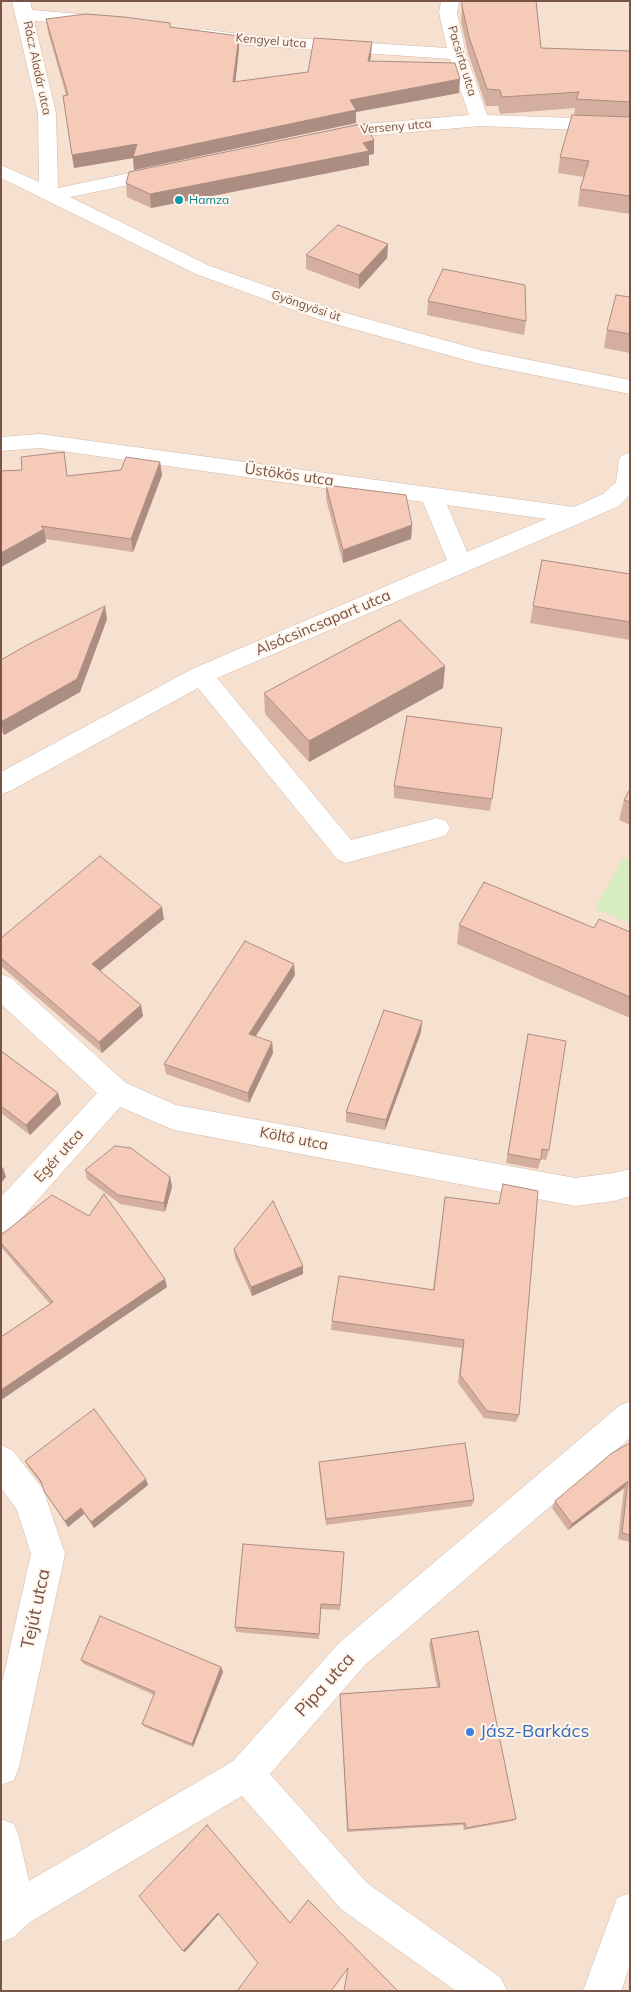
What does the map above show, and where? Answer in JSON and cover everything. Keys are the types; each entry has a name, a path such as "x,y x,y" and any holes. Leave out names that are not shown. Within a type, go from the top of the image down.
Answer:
{"street":[{"name":"Pacsirta utca","path":"450,1 448,13 457,54 480,120"},
{"path":"23,8 105,21"},
{"name":"Rácz Aladár utca","path":"23,8 47,113 49,196"},
{"name":"Kengyel utca","path":"181,31 247,40 457,54"},
{"name":"Verseny utca","path":"317,139 356,131 480,120 630,126"},
{"path":"49,196 183,167"},
{"name":"Gyöngyösi út","path":"1,171 203,270 328,315 480,356 630,387"},
{"name":"Üstökös utca","path":"1,444 40,441 577,515"},
{"name":"Alsócsincsapart utca","path":"1,784 201,675 611,500 626,485 630,460"},
{"path":"431,494 460,563"},
{"path":"201,675 346,852 437,828"},
{"name":"Költő utca","path":"1,986 116,1092 174,1117 575,1192 614,1188 630,1182"},
{"name":"Egér utca","path":"1,1219 116,1092"},
{"name":"Pipa utca","path":"9,1917 246,1774 352,1654 630,1417"},
{"name":"Tejút utca","path":"1,1461 32,1501 48,1554 1,1767"},
{"path":"246,1774 354,1896 488,1991"},
{"path":"1,1837 9,1917"},
{"path":"602,1991 630,1911"}],"shaded area":[{"path":"1,1 630,1 630,1991 1,1991"}],"green space":[{"path":"623,858 630,861 630,923 595,909"}],"building":[{"path":"462,1 536,1 541,48 630,51 630,102 576,99 579,92 502,97 500,90 487,89 469,37"},
{"path":"86,14 170,23 170,27 239,36 233,82 308,72 314,38 372,42 368,61 455,63 460,79 350,100 356,110 133,157 137,144 72,155 63,96 68,95 46,19"},
{"path":"572,115 630,117 630,196 580,189 589,161 560,157"},
{"path":"365,124 374,140 363,143 369,151 150,194 126,183 129,172"},
{"path":"338,225 388,244 359,275 306,255"},
{"path":"443,269 525,285 526,321 428,301"},
{"path":"616,295 630,297 630,334 607,330"},
{"path":"64,452 67,476 121,470 126,457 160,462 131,539 41,526 44,529 1,553 1,471 22,470 21,457"},
{"path":"326,485 406,495 412,525 343,550"},
{"path":"542,560 630,574 630,622 533,606"},
{"path":"105,606 77,679 1,722 1,660"},
{"path":"400,620 445,666 309,741 264,693"},
{"path":"407,716 502,728 492,799 394,786"},
{"path":"630,789 630,802 624,800"},
{"path":"100,856 162,907 92,964 141,1005 99,1042 1,958 1,938"},
{"path":"484,882 594,928 599,919 630,932 630,997 459,925"},
{"path":"245,941 294,964 249,1034 272,1042 248,1093 164,1064"},
{"path":"384,1010 422,1021 386,1120 346,1112"},
{"path":"528,1034 566,1041 549,1150 542,1149 541,1160 508,1154"},
{"path":"1,1051 58,1093 26,1125 1,1106"},
{"path":"115,1146 131,1148 170,1177 164,1203 118,1195 85,1170"},
{"path":"503,1184 538,1191 519,1415 487,1411 460,1375 464,1340 332,1321 339,1276 434,1290 445,1197 499,1204"},
{"path":"104,1194 165,1279 1,1390 1,1337 53,1302 1,1243 1,1235 52,1195 89,1216"},
{"path":"273,1201 303,1266 251,1287 234,1249"},
{"path":"94,1409 146,1479 91,1522 81,1508 65,1521 44,1491 41,1481 25,1461"},
{"path":"465,1443 474,1500 326,1519 319,1462"},
{"path":"630,1443 630,1535 622,1533 628,1481 572,1524 555,1501 612,1453"},
{"path":"243,1544 344,1552 340,1605 321,1604 319,1634 235,1627"},
{"path":"100,1616 221,1667 192,1744 142,1724 155,1692 81,1660"},
{"path":"478,1631 516,1819 466,1828 465,1823 348,1830 340,1694 440,1687 431,1639"},
{"path":"207,1825 290,1923 308,1900 398,1991 344,1991 348,1968 331,1991 237,1991 258,1963 218,1913 183,1951 139,1896"}],"place":[{"name":"Hamza","path":"179,200"},
{"name":"Jász-Barkács","path":"470,1732"}]}
